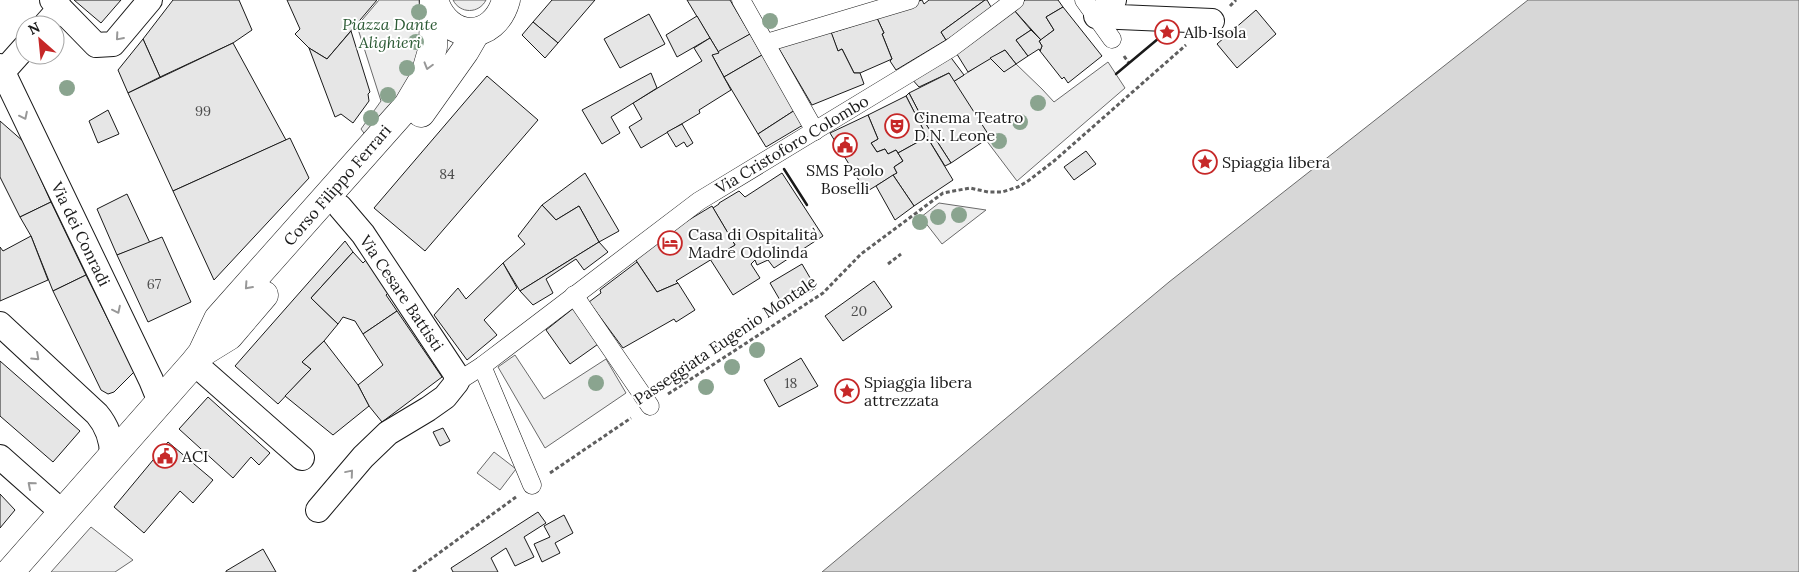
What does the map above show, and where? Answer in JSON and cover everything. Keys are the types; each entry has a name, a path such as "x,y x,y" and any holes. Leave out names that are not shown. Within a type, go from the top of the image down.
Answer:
{"main road":[{"name":"Corso Filippo Ferrari","path":"434,0 440,16 447,24 461,30 476,32"},
{"name":"Corso Filippo Ferrari","path":"10,572 198,358 218,319 408,105 424,78 433,47 434,0"},
{"name":"Corso Filippo Ferrari","path":"198,358 230,336 418,118 465,51 476,32 490,25 508,3"}],"street":[{"path":"52,11 96,45 113,44 150,0"},
{"path":"741,0 815,130"},
{"path":"766,44 910,0"},
{"name":"Via Cristoforo Colombo","path":"457,382 482,366 699,201 951,48 1015,0"},
{"path":"1090,8 1114,0"},
{"path":"1090,8 1212,21"},
{"path":"1090,8 1112,40"},
{"path":"1,71 15,57"},
{"name":"Via dei Conradi","path":"1,71 160,402"},
{"name":"Via Cesare Battisti","path":"340,207 363,234 455,373 457,382"},
{"path":"574,295 650,406"},
{"path":"0,324 97,414 106,425 112,442 112,454"},
{"path":"198,358 302,458"},
{"path":"482,366 532,485"},
{"path":"318,510 363,457 388,433 428,410 444,397 457,382"},
{"path":"0,458 62,512"}],"path":[{"name":"Passeggiata Eugenio Montale","path":"414,572 532,485 823,292 861,254 943,193 970,188 988,192 1002,192 1018,187 1028,181 1143,84 1236,0"},
{"path":"888,264 901,254"}],"green space":[{"name":"Piazza Dante Alighieri","path":"379,0 419,0 421,32 414,77 366,136 361,129 381,101 357,26"},
{"path":"453,0 486,0 479,8 465,10 456,5"},
{"path":"990,58 1016,64 1054,102 1108,62 1125,88 1017,181 986,140 989,137 953,82"},
{"path":"939,203 986,210 942,244 921,217"},
{"path":"515,355 544,399 606,359 626,393 545,448 498,367"},
{"path":"494,452 516,469 500,490 477,473"},
{"path":"91,527 133,560 115,572 51,572"}],"shaded area":[{"path":"1528,0 1799,0 1799,572 822,572 1169,282"}],"building":[{"path":"74,0 121,0 101,23"},
{"path":"173,0 239,0 252,30 233,43 160,77 143,39"},
{"path":"287,0 377,0 327,59 309,48 295,34 300,29"},
{"path":"552,0 595,0 558,43 533,22"},
{"path":"687,0 730,0 750,34 719,53"},
{"path":"922,0 924,4 929,0 985,0 941,32 946,40 896,70 890,61 892,59 877,15"},
{"path":"987,0 994,12 946,40 941,32"},
{"path":"1025,0 1058,0 1063,7 1046,17 1054,30 1041,40 1013,9"},
{"path":"1063,7 1102,56 1068,83 1064,77 1062,79 1040,51 1042,46 1039,41 1054,30 1046,17"},
{"path":"1013,9 1031,30 1016,40 1028,56 1016,64 1005,50 968,72 955,51"},
{"path":"1256,10 1276,34 1237,68 1217,44"},
{"path":"649,14 665,44 620,68 604,39"},
{"path":"697,16 710,38 677,57 666,35"},
{"path":"877,18 892,59 860,73 854,73 842,49 838,51 831,33"},
{"path":"533,22 558,43 545,58 522,35"},
{"path":"830,29 838,51 842,49 854,73 860,73 864,84 812,105 778,47"},
{"path":"1031,30 1041,40 1039,41 1042,46 1040,51 1039,49 1028,56 1016,40"},
{"path":"351,31 370,92 368,94 369,101 353,123 341,114 335,117 309,48 327,59"},
{"path":"750,34 762,55 724,77 712,55"},
{"path":"710,38 719,53 712,55 731,90 699,110 700,113 641,148 629,127 642,119 633,103 702,61 694,48"},
{"path":"143,39 160,77 128,93 118,70"},
{"path":"233,43 286,140 173,191 128,93"},
{"path":"1005,50 1016,64 1004,72 990,58"},
{"path":"762,55 795,110 758,134 724,77"},
{"path":"949,55 964,75 953,82 949,73 919,87 910,77"},
{"path":"651,73 657,88 611,117 620,133 602,144 582,110"},
{"path":"949,73 990,137 951,163 922,118 909,93"},
{"path":"487,76 538,120 425,251 374,208"},
{"path":"909,93 922,118 951,163 945,166 927,137 906,96"},
{"name":"Cinema Teatro D.N. Leone","path":"906,96 927,137 898,153 896,150 888,154 885,149 877,152 871,143 878,139 868,115"},
{"path":"108,110 119,134 98,143 89,121"},
{"path":"795,110 803,125 766,147 758,134"},
{"path":"868,115 878,139 871,143 877,152 885,149 888,154 896,150 903,161 894,167 897,173 866,192 830,133"},
{"path":"0,121 24,142 51,202 20,217 0,177"},
{"path":"682,124 693,143 687,147 684,142 676,147 667,132"},
{"path":"927,137 953,180 914,206 893,175 897,173 894,167 903,161 898,153"},
{"path":"290,138 309,178 214,280 173,191"},
{"path":"1086,151 1096,164 1074,180 1064,167"},
{"path":"585,173 619,231 599,242 579,206 556,220 542,205"},
{"path":"782,173 823,236 774,268 768,260 757,265 755,260 751,264 760,278 733,295 710,259 735,245 713,208 739,191 745,197"},
{"path":"893,175 914,206 895,220 876,186"},
{"path":"127,194 150,243 117,255 97,209"},
{"path":"51,202 86,275 53,291 31,236 20,217"},
{"path":"542,205 556,220 579,206 599,242 520,291 503,263 525,244 518,236"},
{"path":"712,206 735,245 676,281 678,283 657,292 637,262 634,253"},
{"path":"31,236 48,280 0,301 0,247 3,251"},
{"path":"162,237 191,302 148,322 117,255"},
{"path":"345,241 353,252 311,298 338,324 324,341 302,362 311,369 278,404 235,366"},
{"path":"599,242 608,252 584,270 576,259 546,279 553,293 533,305 520,291"},
{"path":"353,252 363,263 366,260 389,292 386,295 397,311 363,334 355,321 343,317 338,324 311,298"},
{"path":"637,262 657,292 678,283 695,310 676,322 674,319 623,348 589,302 601,293 600,290"},
{"path":"503,263 517,288 484,320 497,335 467,360 434,315 458,288 466,299"},
{"path":"802,264 816,288 784,307 770,283"},
{"path":"86,275 134,372 114,392 108,394 101,390 53,291"},
{"path":"874,281 892,307 843,341 825,316"},
{"path":"575,307 601,342 570,364 546,330"},
{"path":"397,311 442,377 382,422 369,406 358,385 383,365 363,334"},
{"path":"324,341 358,385 369,406 333,435 285,396 311,369 302,362"},
{"path":"801,358 818,386 779,407 764,380"},
{"path":"0,361 80,431 53,462 0,416"},
{"path":"208,397 270,453 259,465 251,457 233,478 179,429"},
{"path":"443,428 450,441 440,446 433,432"},
{"path":"168,442 213,480 193,503 180,491 144,533 114,507"},
{"path":"0,494 15,510 0,528"},
{"path":"538,512 546,523 524,537 534,557 515,566 506,548 491,558 498,572 453,572 451,568"},
{"path":"564,515 573,533 555,543 560,553 542,562 534,544 550,537 544,526"},
{"path":"263,549 276,572 226,572 226,571"}],"wall":[{"path":"1116,74 1171,28"},
{"path":"784,169 807,205"}],"place":[{"name":"Alb Isola","path":"1167,32"},
{"name":"Cinema Teatro D.N. Leone","path":"897,126"},
{"name":"SMS Paolo Boselli","path":"845,145"},
{"name":"Spiaggia libera","path":"1205,162"},
{"name":"Casa di Ospitalità Madre Odolinda","path":"670,243"},
{"name":"Spiaggia libera attrezzata","path":"847,391"},
{"name":"ACI","path":"165,456"}]}
